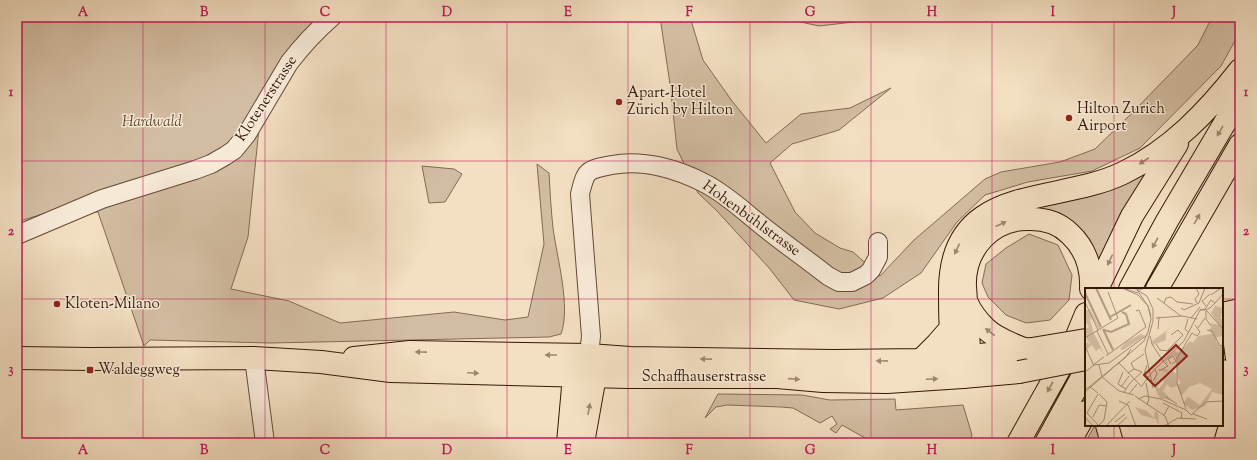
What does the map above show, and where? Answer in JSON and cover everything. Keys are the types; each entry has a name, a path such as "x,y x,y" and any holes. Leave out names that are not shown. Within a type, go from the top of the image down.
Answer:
{"main road":[{"path":"962,364 950,329 950,270 960,243 975,224 993,211 1016,201 1081,187 1123,173 1141,164 1187,130 1223,92 1240,70"},
{"path":"1131,288 1167,221 1240,97"},
{"path":"1097,288 1132,216 1187,130"},
{"path":"1157,288 1240,145"},
{"path":"962,364 966,302 966,268 971,254 977,244 994,227 1006,222 1020,219 1036,219 1050,222 1062,228 1073,236 1082,248 1088,260 1091,288"},
{"path":"966,302 985,328 1003,340 1028,349"},
{"path":"1018,443 1074,343 1085,316"},
{"path":"1230,322 1240,380"},
{"path":"921,360 950,329"},
{"name":"Schaffhauserstrasse","path":"17,358 254,358 321,362 391,371 584,376 777,377 823,381 887,382 1028,349 1085,340"},
{"name":"Schaffhauserstrasse","path":"321,362 410,352 590,355 630,358 834,362 921,360 1019,372 1085,359"},
{"path":"568,443 590,355"},
{"path":"1046,443 1085,372"},
{"path":"583,443 584,376"},
{"path":"1223,378 1230,418 1229,430 1225,443"},
{"path":"1069,443 1085,414"},
{"path":"1009,443 1030,421"},
{"path":"1107,426 1112,443"}],"street":[{"name":"Klotenerstrasse","path":"17,236 102,199 205,166 234,150 247,134 293,58 305,43 332,17"},
{"name":"Hohenbühlstrasse","path":"590,355 591,336 580,194 584,177 593,169 622,163 654,165 681,173 706,184 726,197 828,276 839,282 852,282 868,274 878,257 878,242"},
{"path":"254,358 265,443"}],"green space":[{"name":"Hardwald","path":"17,17 329,17 260,118 248,237 231,289 289,301 340,323 454,312 505,320 528,317 544,244 537,164 549,173 553,228 565,310 561,334 549,337 271,343 150,340 144,346 98,212 52,211 17,222"},
{"path":"660,17 690,17 703,60 732,101 766,143 801,114 850,108 891,88 839,130 792,144 770,163 795,212 815,233 840,248 853,252 880,276 914,240 985,179 1001,172 1060,162 1095,149 1198,45 1212,17 1240,17 1240,32 1221,66 1140,148 1092,171 1028,182 985,195 957,222 921,273 883,298 839,309 794,300 770,269 717,211 698,193 677,149 670,84"},
{"path":"788,17 896,17 819,26 796,21"},
{"path":"422,166 454,169 462,174 445,202 429,203"},
{"path":"1149,169 1098,270 1024,206"},
{"path":"1029,234 1058,245 1072,275 1069,300 1050,320 1026,323 1006,315 988,297 982,283 986,264 1006,248"},
{"path":"718,394 802,395 830,400 895,399 896,410 963,405 972,435 969,443 874,443 842,425 836,433 830,429 837,424 832,416 820,423 793,408 781,407 727,405 716,407 705,418"},
{"path":"1094,426 1101,426 1105,443 1085,443"}],"place":[{"name":"Apart-Hotel Zürich by Hilton","path":"619,102"},
{"name":"Hilton Zurich Airport","path":"1069,118"},
{"name":"Kloten-Milano","path":"57,304"},
{"name":"Waldeggweg","path":"90,370"}]}
